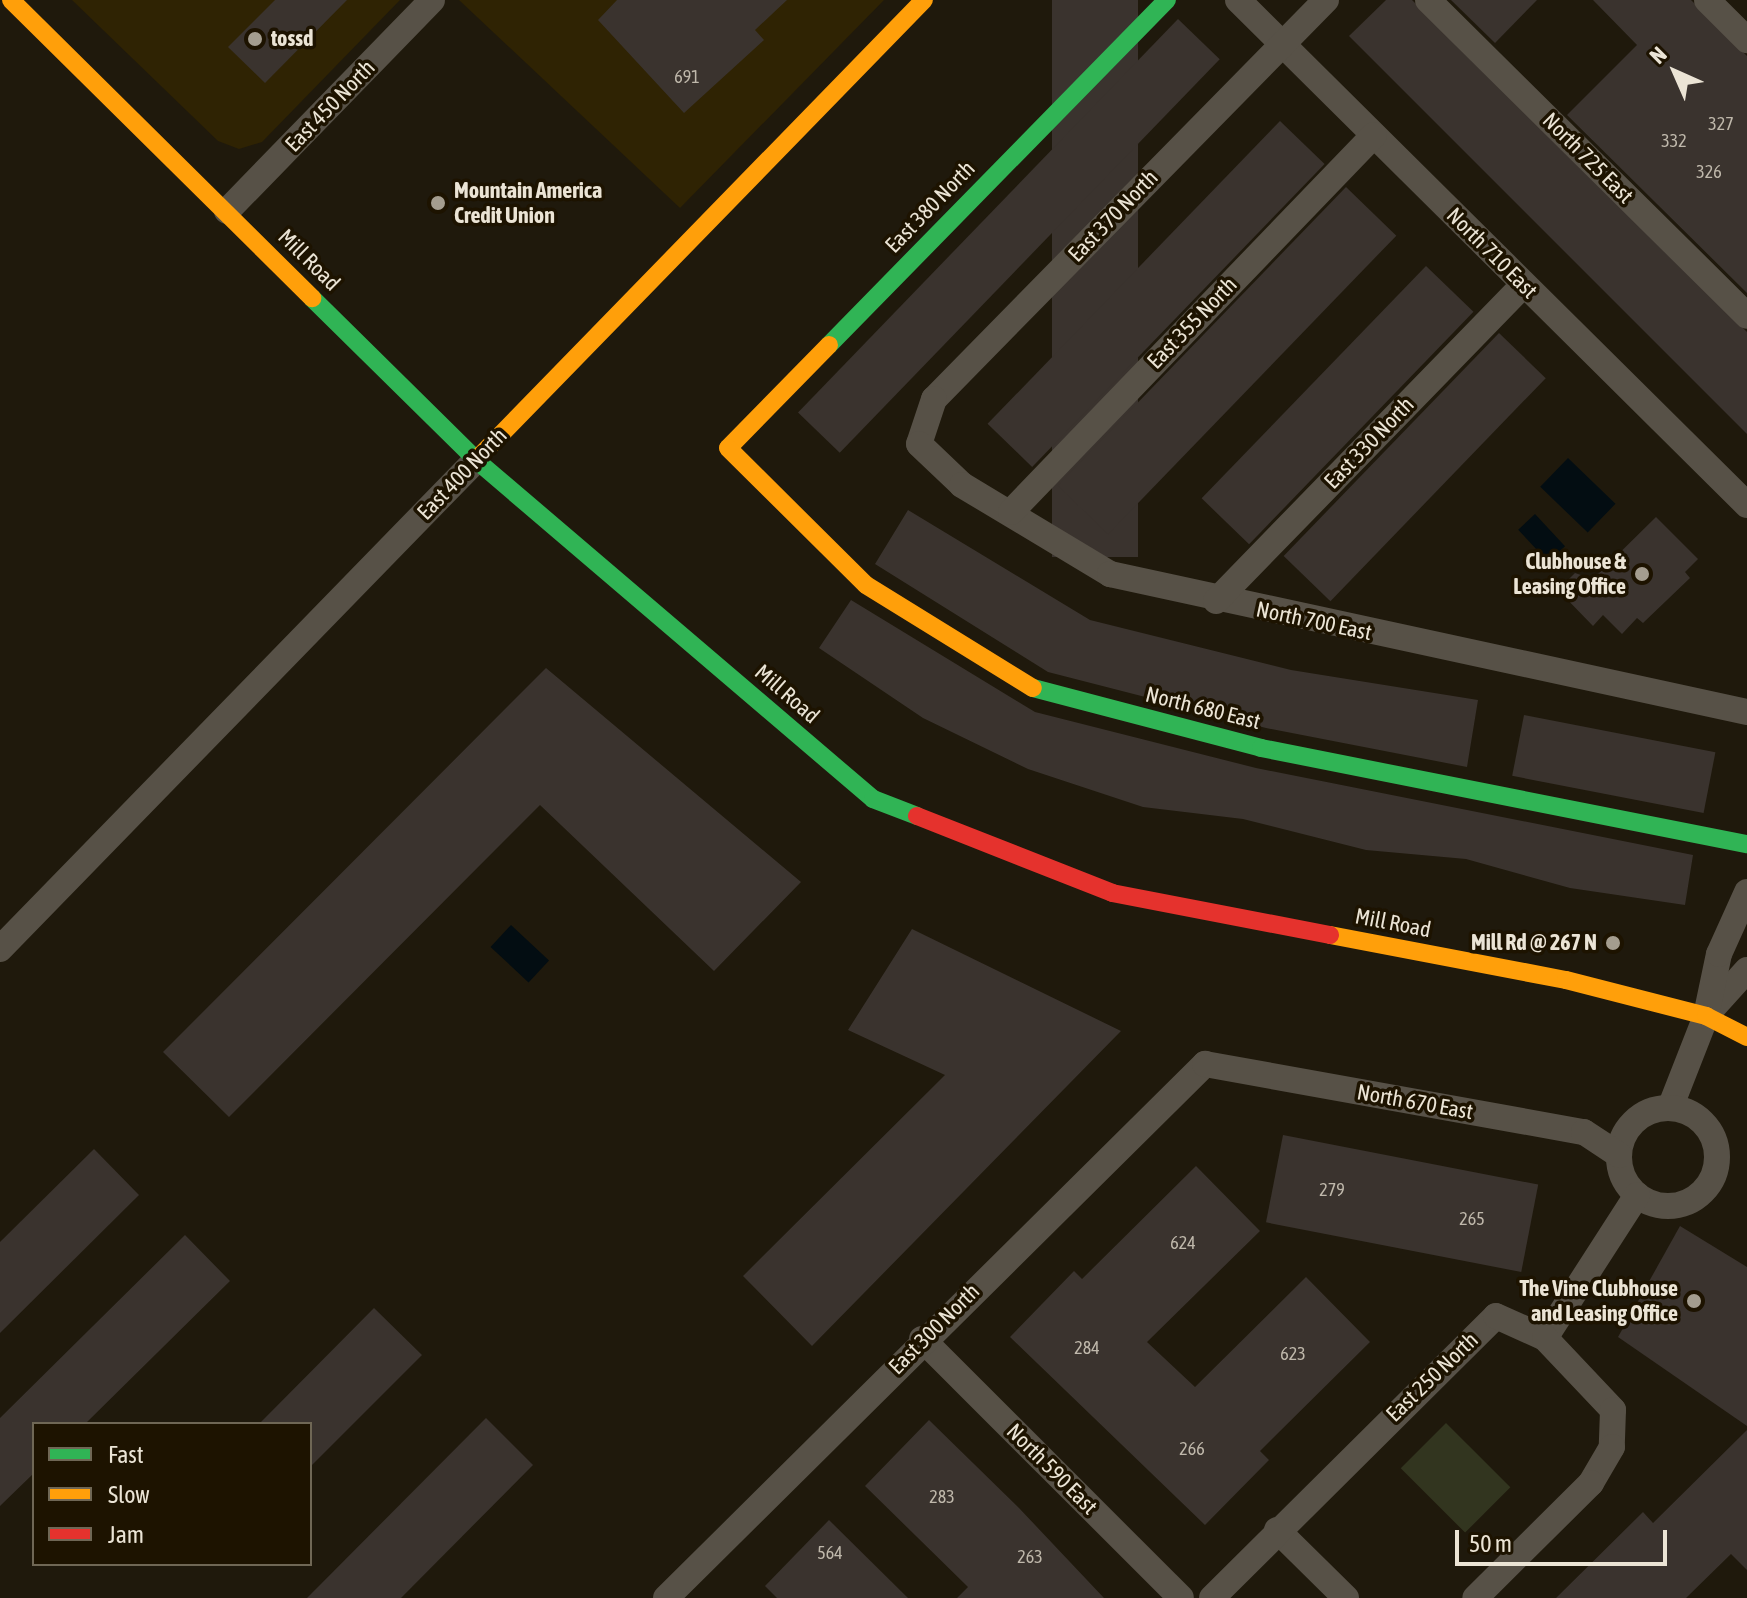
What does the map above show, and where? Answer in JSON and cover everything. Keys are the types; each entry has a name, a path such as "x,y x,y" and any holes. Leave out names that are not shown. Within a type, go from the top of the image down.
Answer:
{"street":[{"name":"Mill Road","path":"11,0 476,460 873,799 1112,893 1566,980 1706,1016 1747,1037"},
{"name":"East 450 North","path":"227,211 432,0"},
{"name":"East 400 North","path":"0,949 924,0"},
{"name":"East 380 North","path":"728,448 1167,0"},
{"name":"North 710 East","path":"1238,0 1747,505"},
{"name":"East 370 North","path":"919,444 934,399 1326,0"},
{"name":"North 725 East","path":"1428,0 1747,316"},
{"path":"1707,0 1747,40"},
{"name":"East 355 North","path":"1011,512 1374,135"},
{"name":"East 330 North","path":"1216,601 1523,285"},
{"name":"North 700 East","path":"919,444 962,485 1110,574 1216,601 1747,712"},
{"name":"North 680 East","path":"728,448 866,585 1040,692 1261,748 1747,844"},
{"path":"1637,1195 1619,1155 1630,1127 1670,1108 1706,1016 1719,954 1747,892"},
{"path":"1706,1016 1747,970"},
{"name":"North 670 East","path":"1205,1064 1584,1132 1619,1155"},
{"name":"East 300 North","path":"666,1598 922,1339 1205,1064"},
{"path":"1637,1195 1684,1203 1711,1182 1717,1166 1717,1149 1701,1120 1670,1108"},
{"path":"1475,1598 1591,1483 1612,1447 1613,1410 1545,1338 1637,1195"},
{"name":"East 250 North","path":"1212,1598 1277,1530 1496,1316 1545,1338"},
{"name":"North 590 East","path":"922,1339 1181,1598"},
{"path":"1277,1530 1346,1598"}],"shaded area":[{"path":"72,0 400,0 262,142 239,149 218,141"},
{"path":"459,0 884,0 680,208"},
{"path":"1568,458 1615,504 1588,533 1540,487"},
{"path":"1535,514 1565,546 1548,562 1518,530"},
{"path":"511,925 549,960 529,982 491,947"}],"green space":[{"path":"1446,1423 1510,1487 1465,1533 1401,1468"}],"building":[{"path":"275,0 347,0 265,83 228,47"},
{"path":"617,0 787,0 755,30 764,40 684,113 598,20"},
{"path":"1052,0 1138,0 1138,557 1052,557"},
{"path":"1386,0 1412,0 1747,332 1747,434 1349,36"},
{"path":"1451,0 1537,0 1495,43"},
{"path":"1593,0 1691,0 1747,56 1747,293 1567,115 1637,45"},
{"path":"1178,19 1220,59 840,453 798,412"},
{"path":"1280,121 1325,164 1032,467 988,424"},
{"path":"1346,187 1396,236 1108,534 1058,486"},
{"path":"1426,266 1473,312 1249,544 1202,498"},
{"path":"1499,333 1546,378 1330,601 1284,556"},
{"path":"908,510 1090,620 1291,670 1478,700 1467,767 1266,728 1048,672 875,564"},
{"name":"Clubhouse & Leasing Office","path":"1656,517 1698,559 1685,572 1690,578 1643,623 1637,618 1622,634 1603,615 1593,626 1558,590 1575,573 1593,579"},
{"path":"851,600 1035,712 1256,768 1693,855 1685,905 1570,888 1466,859 1366,850 1243,819 1143,807 1028,769 923,718 819,648"},
{"path":"546,668 801,882 714,971 540,805 229,1117 163,1052"},
{"path":"1524,715 1715,752 1704,813 1512,776"},
{"path":"912,929 1121,1031 812,1346 743,1276 945,1075 848,1030"},
{"path":"1283,1135 1538,1185 1521,1272 1266,1222"},
{"path":"94,1149 139,1195 0,1333 0,1242"},
{"path":"1196,1166 1260,1231 1147,1342 1195,1387 1306,1277 1370,1342 1260,1451 1269,1460 1205,1525 1010,1337 1074,1271 1082,1279"},
{"name":"The Vine Clubhouse and Leasing Office","path":"1680,1226 1747,1267 1747,1426 1618,1337"},
{"path":"185,1235 230,1281 87,1422 32,1422 32,1475 0,1506 0,1418"},
{"path":"374,1308 422,1355 312,1465 312,1422 261,1422"},
{"path":"486,1418 533,1465 401,1598 307,1598"},
{"path":"929,1420 1019,1508 1104,1598 957,1598 968,1587 865,1486"},
{"path":"1747,1430 1747,1570 1731,1554 1686,1598 1556,1598 1643,1512 1653,1523"},
{"path":"829,1520 908,1598 777,1598 765,1586"}],"traffic: fast":[{"path":"829,345 1167,0"},
{"path":"312,298 476,460 873,799 917,816"},
{"path":"1033,688 1261,748 1747,844"}],"traffic: slow":[{"path":"11,0 312,298"},
{"path":"476,460 924,0"},
{"path":"829,345 728,448 866,585 1033,688"},
{"path":"1330,935 1566,980 1706,1016 1747,1037"}],"traffic: jam":[{"path":"917,816 1112,893 1330,935"}],"place":[{"name":"tossd","path":"255,39"},
{"name":"Mountain America Credit Union","path":"438,203"},
{"name":"Clubhouse & Leasing Office","path":"1642,574"},
{"name":"Mill Rd @ 267 N","path":"1613,943"},
{"name":"The Vine Clubhouse and Leasing Office","path":"1694,1301"}]}
